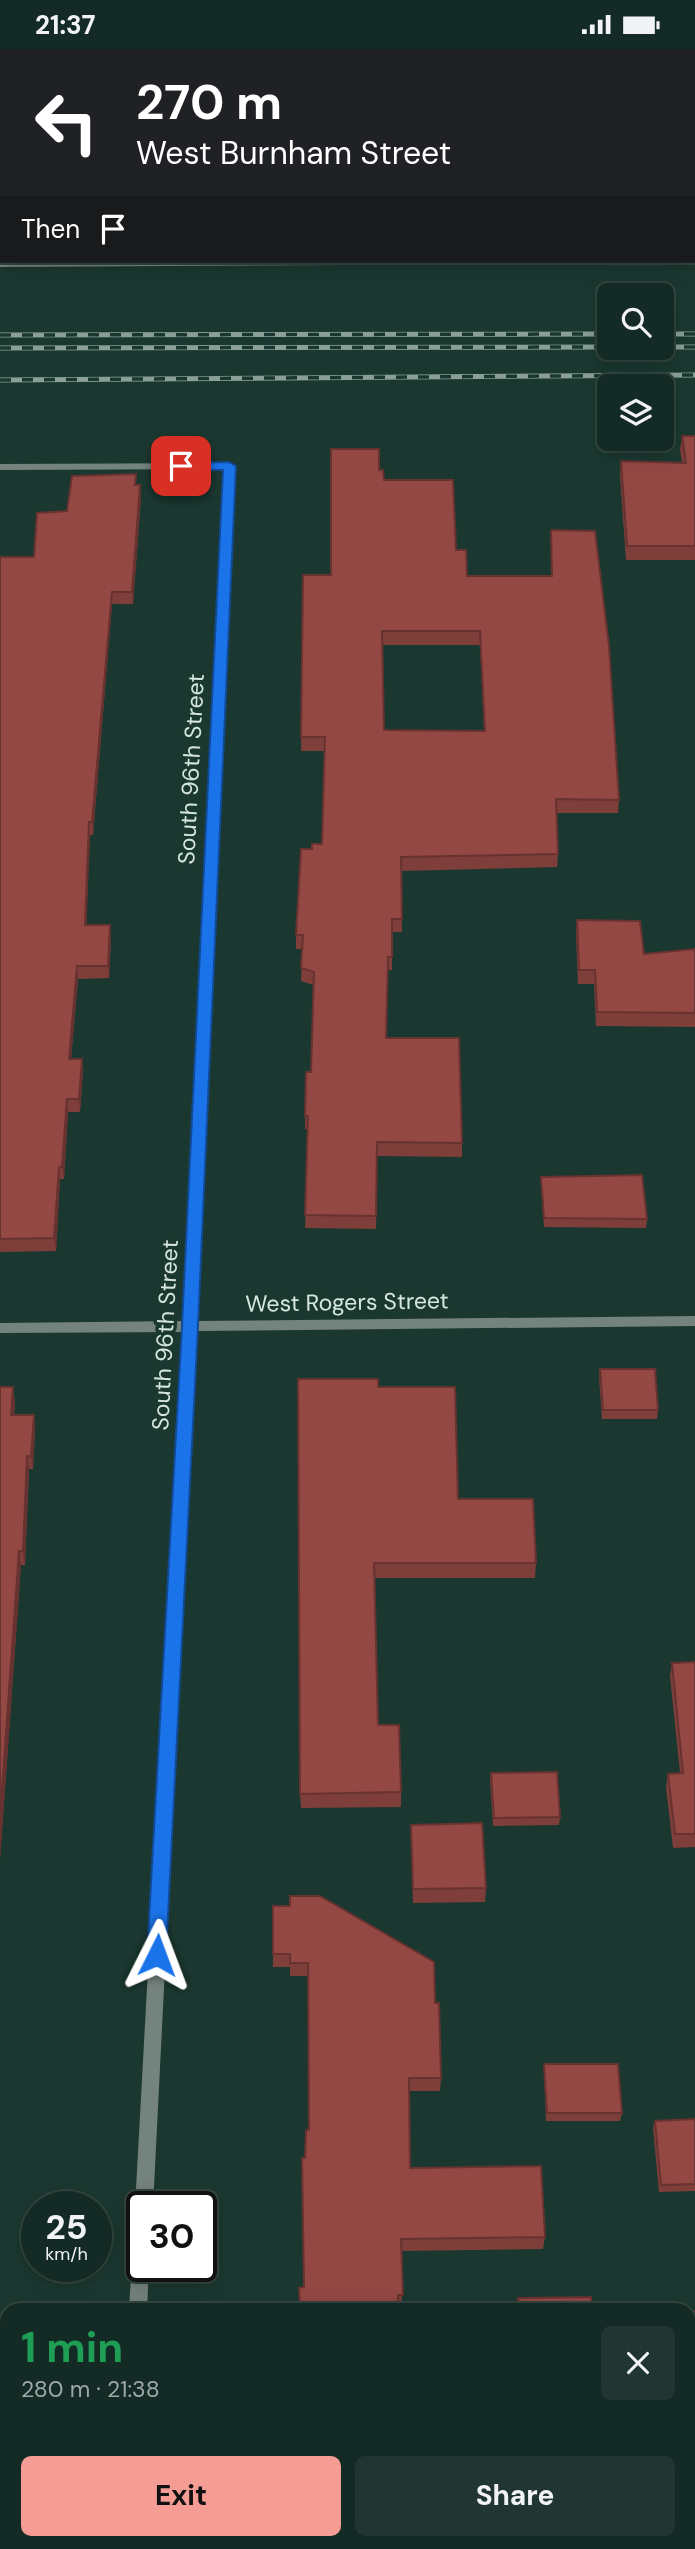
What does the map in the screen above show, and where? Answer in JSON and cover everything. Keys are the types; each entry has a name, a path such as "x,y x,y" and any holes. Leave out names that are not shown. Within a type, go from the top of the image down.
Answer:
{"street":[{"path":"0,264 176,263"},
{"name":"South 96th Street","path":"0,467 229,466 190,1326 145,2191"},
{"name":"West Rogers Street","path":"0,1328 695,1321"},
{"path":"138,2303 140,2282"}],"building":[{"path":"682,436 695,436 695,546 627,546 621,461 686,463"},
{"path":"331,449 379,449 379,470 383,470 384,480 453,480 456,550 466,550 467,576 552,576 551,530 595,531 609,646 619,800 556,799 558,854 401,857 402,919 392,919 386,1038 459,1038 462,1143 377,1142 376,1216 305,1215 308,1116 305,1116 306,1072 311,1072 314,972 301,968 303,935 296,935 301,849 312,849 312,844 322,844 325,737 301,737 303,575 331,575","holes":["382,631 480,631 485,731 384,730"]},
{"path":"136,474 135,485 140,485 132,592 112,592 92,822 89,822 85,925 110,925 108,966 77,966 69,1059 82,1059 79,1099 67,1099 54,1238 0,1239 0,557 34,557 37,513 67,511 72,476"},
{"path":"577,920 640,921 644,954 695,949 695,1013 597,1012 595,970 579,970"},
{"path":"642,1175 647,1219 544,1218 541,1177"},
{"path":"600,1369 655,1369 658,1410 603,1410"},
{"path":"298,1379 378,1379 378,1387 455,1387 458,1499 533,1499 536,1563 374,1563 378,1725 399,1725 401,1792 300,1794"},
{"path":"0,1387 13,1387 11,1415 34,1415 31,1456 27,1456 23,1551 19,1551 0,1817"},
{"path":"695,1662 695,1834 675,1834 668,1774 683,1773 672,1663"},
{"path":"557,1772 560,1817 494,1818 491,1773"},
{"path":"482,1823 486,1888 413,1889 411,1825"},
{"path":"290,1896 320,1896 434,1962 435,2003 439,2003 441,2078 409,2078 410,2168 541,2166 545,2237 401,2239 403,2295 398,2295 398,2303 300,2303 299,2288 304,2287 302,2158 305,2158 306,2130 309,2130 308,1963 290,1963 290,1954 273,1954 273,1906 290,1906"},
{"path":"544,2064 618,2064 622,2113 547,2113"},
{"path":"695,2119 695,2184 661,2185 655,2121"},
{"path":"591,2297 591,2303 518,2303 518,2298"}],"railway":[{"path":"0,335 597,334"},
{"path":"674,334 695,334"},
{"path":"0,348 597,347"},
{"path":"674,347 695,347"},
{"path":"0,380 695,375"}],"route":[{"path":"157,1955 190,1326 229,466 181,466"}]}
